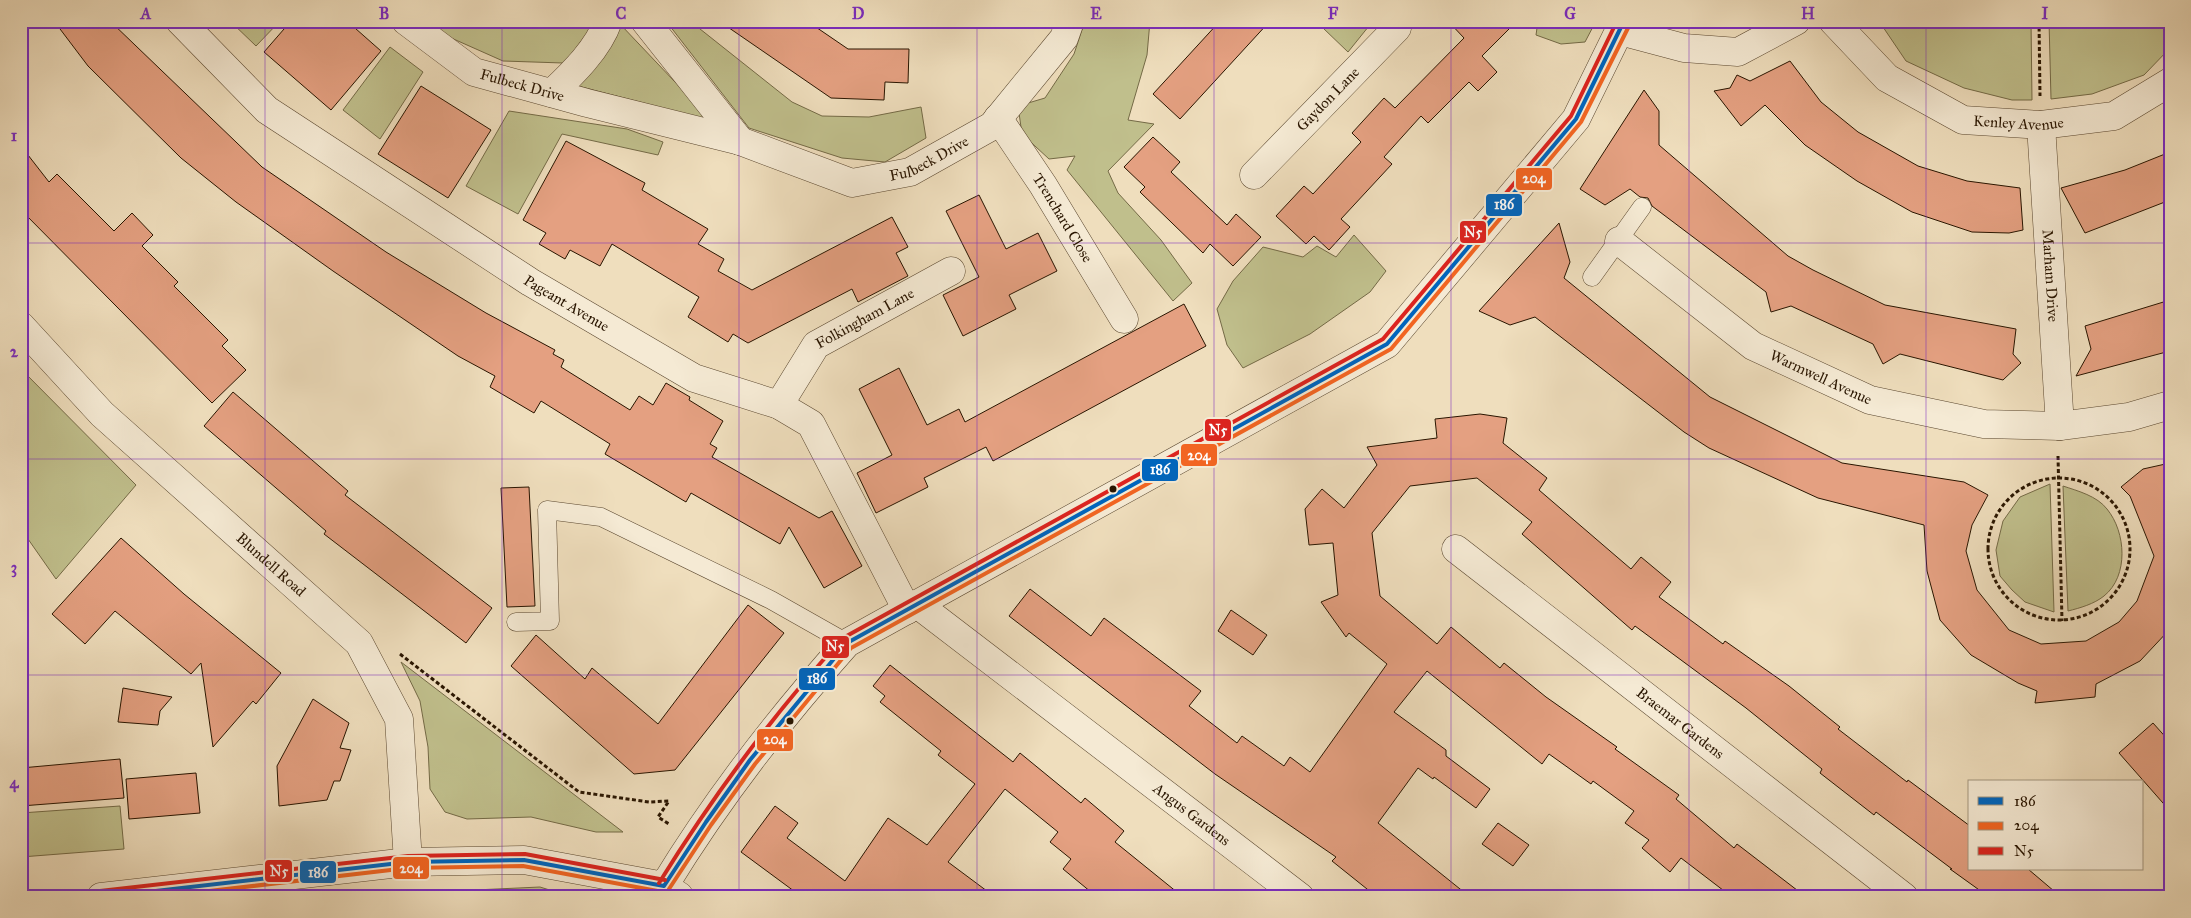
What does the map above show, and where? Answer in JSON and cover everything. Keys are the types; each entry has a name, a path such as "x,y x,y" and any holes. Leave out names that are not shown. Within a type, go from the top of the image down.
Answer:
{"street":[{"name":"Pageant Avenue","path":"180,21 267,110 530,282 694,378 779,405 811,424 912,607"},
{"name":"Fulbeck Drive","path":"406,21 474,72 740,141 852,183 910,172 992,126 1064,38 1070,21"},
{"path":"552,93 576,70 604,31 608,21"},
{"path":"645,21 740,141"},
{"name":"Gaydon Lane","path":"1254,175 1396,28 1398,21"},
{"path":"101,897 408,862 524,860 672,891 692,840 798,699 847,643 1387,344 1576,119 1622,26 1684,48 1738,52 1796,21"},
{"name":"Kenley Avenue","path":"1833,21 1887,78 1963,120 2041,125 2114,116 2170,82"},
{"name":"Trenchard Close","path":"998,118 1043,185 1124,318"},
{"name":"Marham Drive","path":"2041,125 2060,426"},
{"name":"Warmwell Avenue","path":"1619,241 1752,346 1870,400 1984,424 2060,426 2129,417 2170,406"},
{"name":"Folkingham Lane","path":"779,405 816,345 951,271"},
{"name":"Blundell Road","path":"21,326 102,414 358,643 399,719 408,862"},
{"name":"Braemar Gardens","path":"1456,549 1904,897"},
{"name":"Angus Gardens","path":"912,607 1300,897"}],"lane":[{"path":"1592,277 1642,207"},
{"path":"516,622 550,621 547,510 601,518 771,600 847,643"}],"path":[{"path":"2039,21 2041,125"},
{"path":"2060,426 2057,478 2062,621"},
{"path":"2057,478 2078,480 2094,486 2113,502 2125,520 2130,551 2125,576 2112,597 2101,607 2079,618 2062,621 2037,618 2011,602 1995,582 1988,559 1988,539 1995,515 2011,495 2032,482 2057,478"},
{"path":"362,650 401,654 579,792 649,802 669,801 658,817 692,840"}],"shaded area":[{"path":"230,21 280,21 256,46"},
{"path":"435,21 594,21 588,35 563,63 503,61 449,37 432,24"},
{"path":"666,21 690,21 792,102 822,116 869,117 921,107 926,138 885,162 842,158 749,128"},
{"path":"1085,21 1150,21 1147,55 1128,120 1154,124 1108,171 1118,193 1161,240 1192,283 1173,301 1067,170 1075,156 1049,159 1022,134 1018,106 1045,98 1074,54"},
{"path":"1329,21 1373,21 1348,52 1323,28"},
{"path":"1538,21 1596,21 1585,42 1561,44 1536,35"},
{"path":"1893,21 2031,21 2032,100 2012,100 1964,88 1906,61 1883,27"},
{"path":"2049,21 2170,21 2170,48 2144,75 2092,94 2051,99"},
{"path":"620,24 712,121 578,86"},
{"path":"390,47 423,72 380,139 343,110"},
{"path":"509,111 627,129 663,142 658,155 562,134 518,214 466,186"},
{"path":"1354,235 1386,271 1370,292 1310,334 1243,368 1227,345 1217,309 1233,281 1263,247 1303,257 1317,246 1336,257"},
{"path":"21,369 136,485 56,579 21,529"},
{"path":"2050,484 2054,612 2025,602 2012,590 2000,576 1996,550 2003,521 2020,497"},
{"path":"2063,486 2093,497 2103,504 2118,529 2122,554 2118,577 2104,596 2082,607 2068,611"},
{"path":"401,662 623,832 596,832 531,817 467,819 445,812 430,789 428,747 420,701"},
{"path":"120,806 124,849 21,857 21,813"},
{"path":"540,887 572,897 410,897 410,893"}],"building":[{"path":"54,21 110,21 262,167 386,252 486,313 555,350 553,354 564,360 561,367 630,410 639,396 653,405 666,383 690,397 689,400 723,421 710,444 717,448 712,457 819,518 832,511 862,566 824,588 789,527 780,544 691,493 686,502 605,454 610,444 541,401 534,413 490,387 495,376 458,356 333,271 236,202 181,158 88,66"},
{"path":"291,21 347,21 381,51 331,110 264,52"},
{"path":"719,21 807,21 848,49 909,49 908,83 885,82 884,100 831,98"},
{"path":"1220,21 1270,21 1180,119 1153,94"},
{"path":"1448,21 1517,21 1482,56 1497,72 1478,91 1469,82 1428,123 1421,116 1384,157 1392,164 1341,219 1350,227 1329,250 1314,236 1306,244 1276,216 1304,186 1313,194 1361,142 1352,133 1384,98 1395,108 1464,38"},
{"path":"1790,61 1821,102 1858,132 1918,166 1967,181 2020,188 2023,230 2009,233 1972,232 1912,212 1857,181 1805,145 1765,105 1741,126 1714,91 1730,88 1737,75 1750,81"},
{"path":"421,86 491,130 448,198 378,154"},
{"path":"1644,90 1659,111 1659,145 1788,256 1885,305 2016,329 2013,354 2021,363 2003,380 1900,354 1883,364 1873,344 1791,306 1771,312 1766,292 1652,206 1648,198 1640,197 1630,189 1605,205 1580,189"},
{"path":"1153,137 1180,162 1171,172 1227,225 1236,214 1261,237 1233,266 1210,244 1203,253 1140,192 1145,187 1124,167"},
{"path":"566,141 645,183 642,190 708,229 698,244 724,259 718,271 752,290 892,217 908,247 896,253 908,276 858,302 852,289 748,343 733,334 728,342 688,317 699,297 612,244 600,266 570,250 565,259 539,244 546,233 523,220"},
{"path":"21,146 49,182 57,174 114,231 132,213 153,235 142,246 178,282 174,286 228,340 222,346 246,370 212,403 21,210"},
{"path":"2170,152 2170,200 2085,233 2061,188 2125,170"},
{"path":"979,195 1006,249 1038,233 1057,271 1009,295 1016,309 963,336 943,295 979,277 946,211"},
{"path":"1559,223 1570,262 1564,278 1710,397 1842,463 1964,482 1988,495 1972,525 1966,551 1977,590 2009,630 2041,644 2086,641 2119,622 2137,601 2154,556 2130,496 2121,487 2143,469 2170,463 2170,629 2140,661 2096,684 2095,697 2035,703 2037,691 2018,683 1971,655 1940,620 1927,571 1924,525 1818,498 1709,448 1684,432 1535,317 1510,325 1479,311"},
{"path":"2170,300 2170,351 2076,376 2091,349 2085,326"},
{"path":"1184,304 1206,346 993,461 986,447 924,478 928,487 876,513 857,473 892,455 859,389 899,368 927,425 959,409 965,422"},
{"path":"233,392 348,491 345,495 492,608 466,643 324,534 326,531 204,426"},
{"path":"1480,414 1507,418 1503,443 1547,478 1539,490 1631,569 1641,557 1671,582 1659,597 1723,644 1725,641 1789,686 1840,727 1838,729 1907,782 1908,780 1968,825 1968,870 2029,870 2061,897 1989,897 1876,812 1874,815 1820,773 1822,769 1746,708 1635,626 1632,630 1522,534 1532,522 1477,478 1410,486 1372,533 1380,596 1437,644 1451,627 1500,668 1504,663 1546,697 1617,747 1615,749 1679,795 1676,799 1734,848 1737,844 1806,897 1732,897 1681,858 1670,872 1642,848 1649,840 1625,823 1634,811 1593,781 1591,784 1549,754 1542,764 1427,671 1394,712 1446,750 1446,756 1490,789 1476,808 1434,777 1433,779 1418,768 1378,823 1470,897 1377,897 1332,861 1336,857 1215,774 1009,616 1030,589 1091,636 1104,618 1201,691 1189,706 1237,743 1242,736 1284,766 1290,757 1310,772 1387,664 1349,633 1346,637 1321,602 1338,595 1333,543 1309,545 1305,509 1322,489 1344,508 1377,465 1367,447 1437,438 1435,419"},
{"path":"529,487 535,606 507,607 501,488"},
{"path":"121,538 184,594 281,673 256,704 253,701 213,747 201,663 191,674 115,611 85,644 52,614"},
{"path":"748,605 784,633 675,770 634,774 511,666 536,635 585,679 592,668 658,724"},
{"path":"1231,610 1267,635 1253,655 1218,631"},
{"path":"890,665 1013,762 1020,753 1081,803 1085,798 1124,831 1115,842 1183,897 1097,897 1063,869 1071,859 1050,842 1058,832 1005,789 948,862 995,897 802,897 741,852 775,806 798,823 787,838 845,881 888,818 927,845 975,784 938,755 941,751 880,702 885,696 873,686"},
{"path":"123,688 172,697 160,711 158,725 118,722"},
{"path":"313,699 349,723 340,748 351,750 340,781 334,781 327,800 279,806 277,766"},
{"path":"2153,723 2170,742 2170,811 2144,780 2119,753"},
{"path":"120,759 124,798 21,806 21,768"},
{"path":"196,773 200,813 129,819 126,779"},
{"path":"1498,823 1529,845 1513,866 1482,844"}],"transit line":[{"name":"N5","path":"659,883 745,756 817,666 843,638 1383,339 1571,116 1617,21"},
{"name":"186","path":"664,886 750,760 847,643 1387,344 1576,119 1624,21"},
{"name":"204","path":"669,889 711,825 755,764 851,648 1391,349 1581,122 1630,24"},
{"name":"N5","path":"100,891 408,856 525,854 665,880"},
{"name":"186","path":"103,897 408,862 524,860 664,886"},
{"name":"204","path":"158,897 408,868 523,866 663,892"}]}
